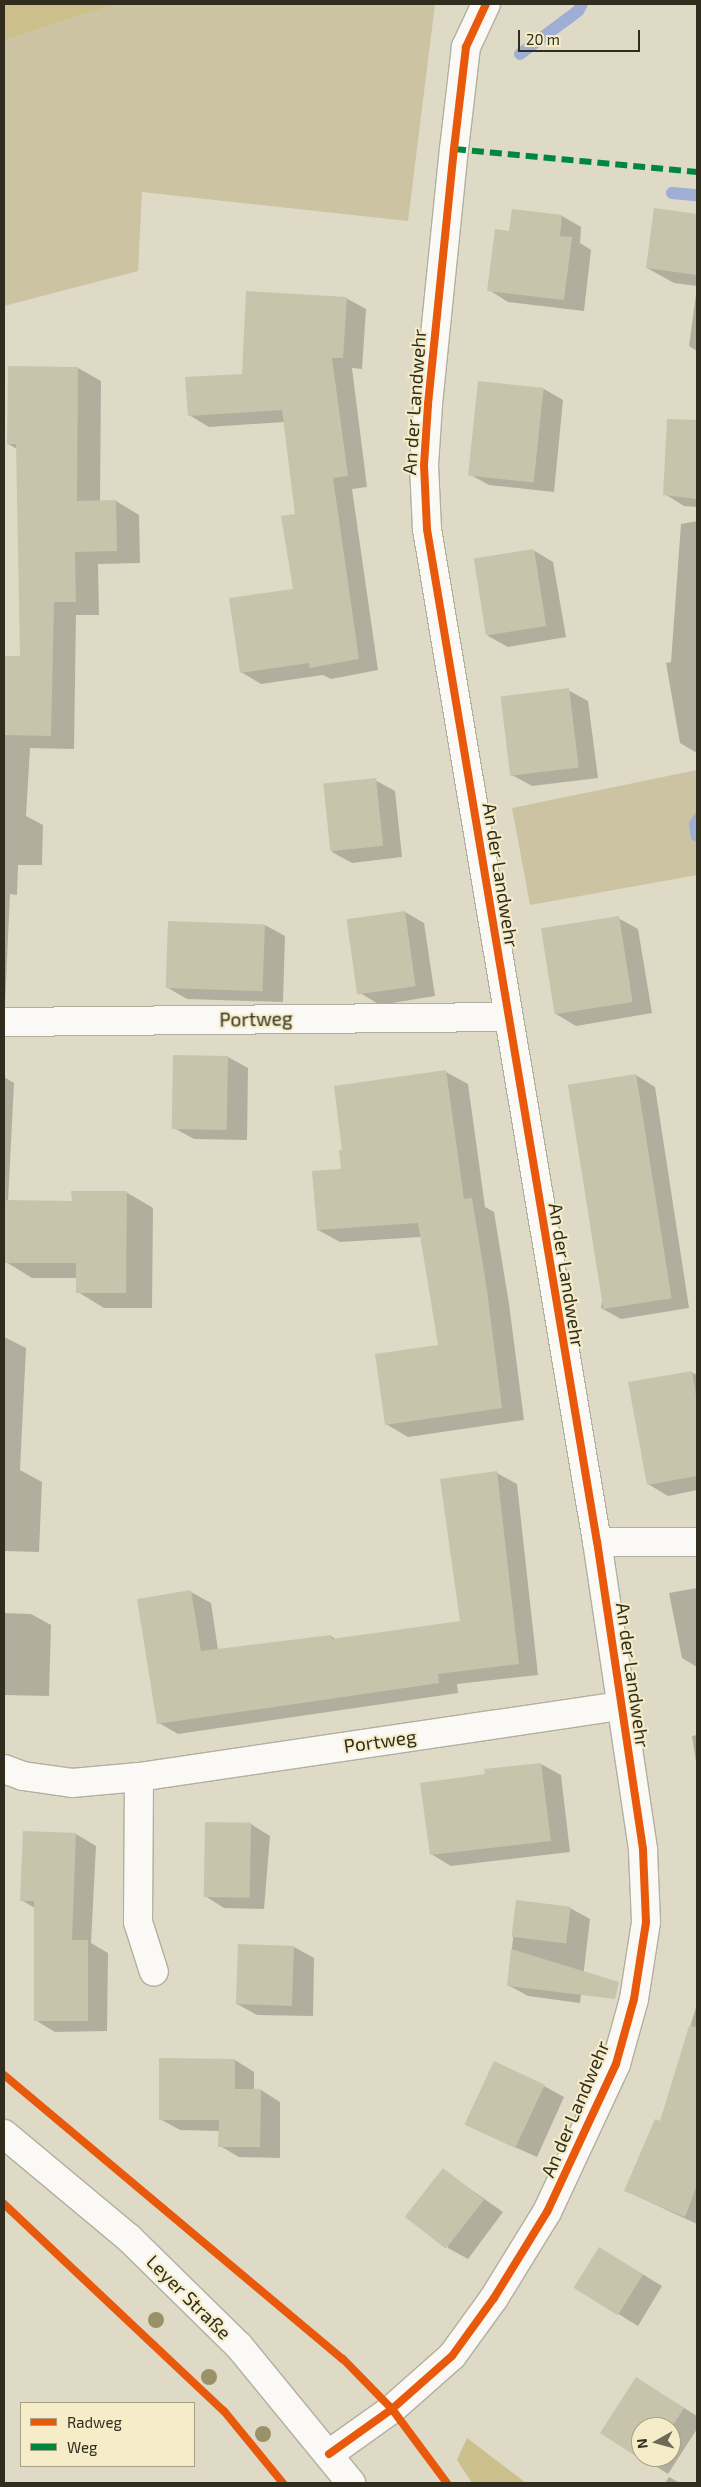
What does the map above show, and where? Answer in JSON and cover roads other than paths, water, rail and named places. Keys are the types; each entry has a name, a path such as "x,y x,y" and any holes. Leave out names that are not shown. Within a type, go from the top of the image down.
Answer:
{"street":[{"name":"An der Landwehr","path":"329,2454 392,2409 457,2349 494,2298 547,2212 616,2064 634,1999 646,1922 643,1850 597,1542 427,529 424,465 433,340 466,46 486,4"},
{"name":"Portweg","path":"4,1022 508,1017"},
{"path":"597,1542 697,1542"},
{"name":"Portweg","path":"4,1769 23,1776 72,1783 139,1777 620,1706"},
{"path":"139,1777 138,1922 154,1972"},
{"name":"Leyer Straße","path":"4,2134 136,2244 239,2346 351,2483"}],"water":[{"path":"697,811 697,842 691,839 689,822"}],"waterway":[{"path":"520,54 578,11 582,4"},
{"path":"672,193 697,195"}]}
